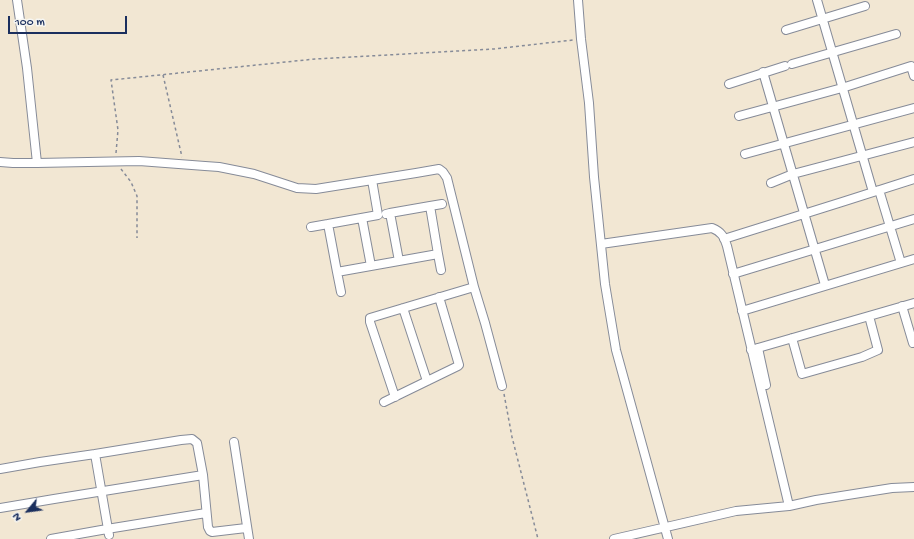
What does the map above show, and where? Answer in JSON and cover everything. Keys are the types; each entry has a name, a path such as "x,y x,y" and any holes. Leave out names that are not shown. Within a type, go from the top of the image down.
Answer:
{"street":[{"path":"17,0 27,68 37,163"},
{"path":"578,0 589,103 604,284 616,350 668,539"},
{"path":"817,0 862,156 890,226 901,263"},
{"path":"786,30 865,6"},
{"path":"729,84 763,72 896,34"},
{"path":"739,116 842,88 911,66 914,76"},
{"path":"763,72 825,285"},
{"path":"745,154 914,108"},
{"path":"771,183 793,174 914,142"},
{"path":"0,162 37,163 139,161 184,164 254,174 297,188 307,189 316,189 439,169 447,178 474,287 502,386"},
{"path":"724,239 914,179"},
{"path":"372,180 378,215"},
{"path":"311,227 442,204"},
{"path":"430,206 441,270"},
{"path":"390,213 398,261"},
{"path":"362,218 371,266"},
{"path":"733,274 914,219"},
{"path":"328,224 341,292"},
{"path":"601,244 712,228 718,230 724,239 742,311 766,385"},
{"path":"337,272 438,254"},
{"path":"742,311 914,259"},
{"path":"395,397 370,320 371,317 474,287"},
{"path":"384,402 459,365 439,297"},
{"path":"754,349 914,302"},
{"path":"902,306 913,343"},
{"path":"403,308 427,381"},
{"path":"792,338 802,374 862,357 878,350 869,316"},
{"path":"754,349 789,506"},
{"path":"0,469 192,439 197,443 208,527 210,531 246,528"},
{"path":"234,442 246,528 249,539"},
{"path":"95,454 108,532"},
{"path":"0,508 202,475"},
{"path":"614,539 736,511 789,506 816,500 892,488 914,487"},
{"path":"51,539 108,532 206,513"}],"path":[{"path":"137,238 137,196 131,182 115,161 118,130 110,80 315,59 494,49 581,39"},
{"path":"163,74 184,164"},
{"path":"502,386 512,437 538,539"}]}
